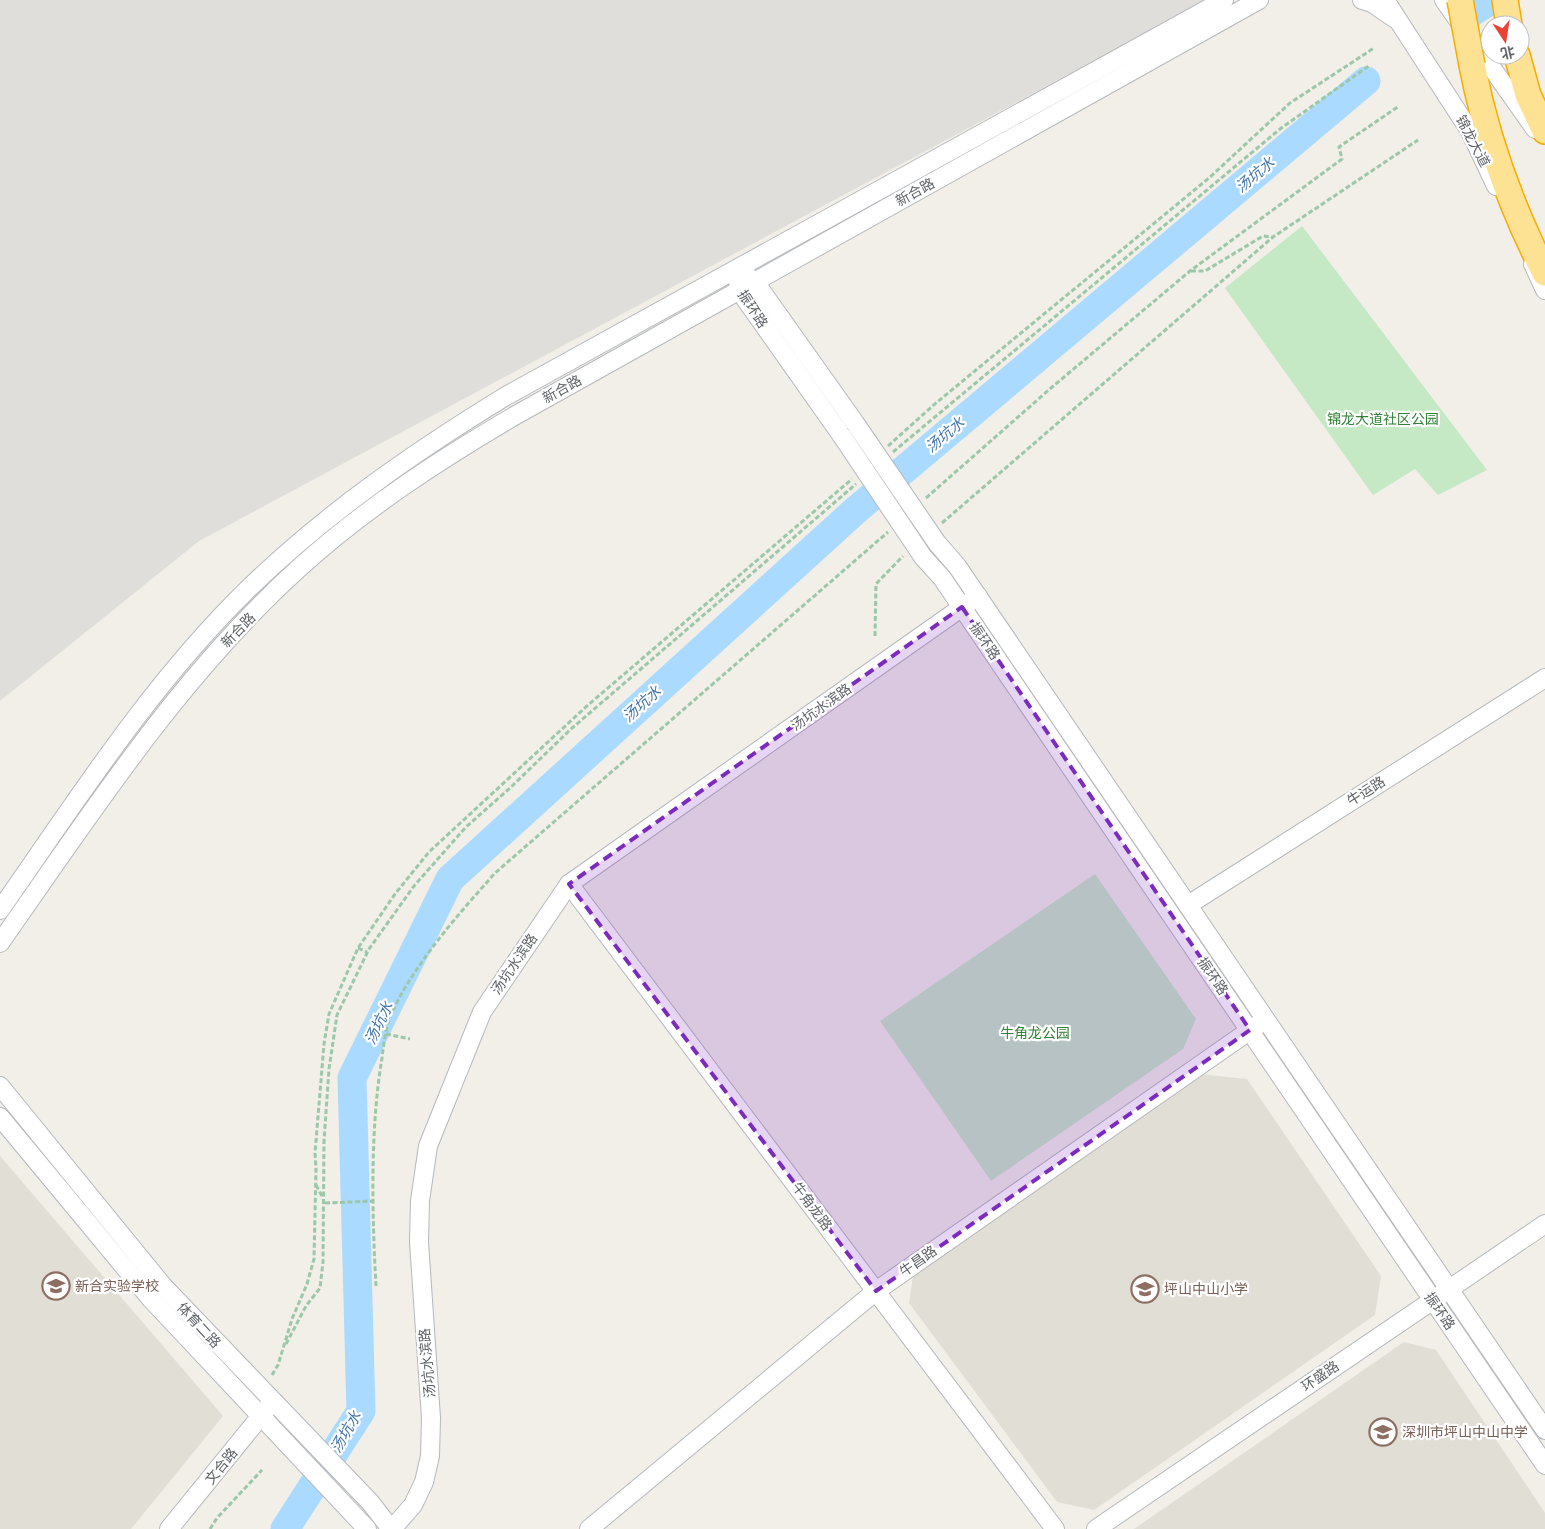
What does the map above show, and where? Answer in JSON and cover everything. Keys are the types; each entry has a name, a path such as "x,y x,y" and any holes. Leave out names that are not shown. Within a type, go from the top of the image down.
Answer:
{"highway":[{"path":"1460,0 1472,64 1500,171 1526,234 1545,273"},
{"path":"1504,0 1507,15"},
{"path":"1519,65 1528,95 1545,131"}],"street":[{"name":"新合路","path":"0,910 121,738 159,689 245,592 327,518 396,466 469,419 1224,0"},
{"name":"新合路","path":"0,943 136,750 216,653 298,570 384,500 472,441 738,290 1259,0"},
{"path":"1362,0 1386,12 1401,24"},
{"name":"锦龙大道","path":"1385,0 1470,131 1545,290"},
{"path":"1444,0 1545,143"},
{"name":"振环路","path":"737,269 755,282 937,535 1545,1430"},
{"name":"振环路","path":"737,269 738,290 842,436 915,555 942,578 1545,1465"},
{"name":"汤坑水滨路","path":"391,1529 413,1505 424,1482 430,1456 431,1418 419,1242 420,1201 428,1146 482,1012 569,884 978,596"},
{"name":"牛运路","path":"1188,905 1545,678"},
{"name":"牛角龙路","path":"569,884 1055,1529"},
{"name":"牛昌路","path":"589,1529 876,1290 1266,1019"},
{"name":"体育二路","path":"0,1086 157,1279 370,1502 391,1529"},
{"name":"体育二路","path":"0,1117 108,1250 200,1354 356,1514 367,1529"},
{"name":"环盛路","path":"1096,1529 1448,1288 1545,1224"},
{"name":"文合路","path":"169,1529 273,1402"}],"path":[{"path":"884,450 936,402 1210,178 1290,103 1374,48"},
{"path":"886,459 1280,129 1370,65"},
{"path":"925,500 1051,388 1190,271 1342,159 1339,147 1399,106"},
{"path":"937,535 1273,237 1418,140"},
{"path":"1190,271 1205,271 1263,236 1273,237"},
{"path":"267,1382 278,1365 292,1319 307,1284 314,1259 315,1153 324,1044 329,1014 358,948 381,913 429,852 567,724 731,580 856,475"},
{"path":"284,1346 306,1306 320,1288 329,1069 337,1015 367,952 414,886 466,827 571,729 857,483"},
{"path":"376,1286 374,1201 378,1081 392,1011 413,976 452,921 495,873 890,530"},
{"path":"875,636 876,584 915,555"},
{"path":"731,580 736,587"},
{"path":"567,724 571,729"},
{"path":"358,948 367,952"},
{"path":"386,1034 410,1039"},
{"path":"316,1185 325,1202"},
{"path":"325,1202 374,1201"},
{"path":"210,1529 217,1518 262,1470"}],"highlighted area":[{"path":"962,607 1250,1030 876,1291 569,884"}],"shaded area":[{"path":"0,0 1207,0 199,541 0,701"},
{"name":"坪山中山小学","path":"1200,1074 1247,1079 1381,1276 1375,1315 1094,1510 1057,1502 909,1303 914,1269"},
{"name":"新合实验学校","path":"0,1156 223,1416 131,1529 0,1529"},
{"name":"深圳市坪山中山中学","path":"1404,1342 1436,1350 1545,1513 1545,1529 1134,1529"}],"green space":[{"name":"锦龙大道社区公园","path":"1302,226 1487,470 1438,495 1415,469 1373,495 1225,288"},
{"name":"牛角龙公园","path":"1095,874 1196,1019 1183,1049 991,1181 880,1021"}],"waterway":[{"name":"汤坑水","path":"1472,12 1491,0"},
{"name":"汤坑水","path":"285,1529 361,1411 352,1078 450,879 856,510 1366,81"}],"place":[{"name":"新合实验学校","path":"56,1286"},
{"name":"坪山中山小学","path":"1145,1289"},
{"name":"深圳市坪山中山中学","path":"1383,1432"}]}
